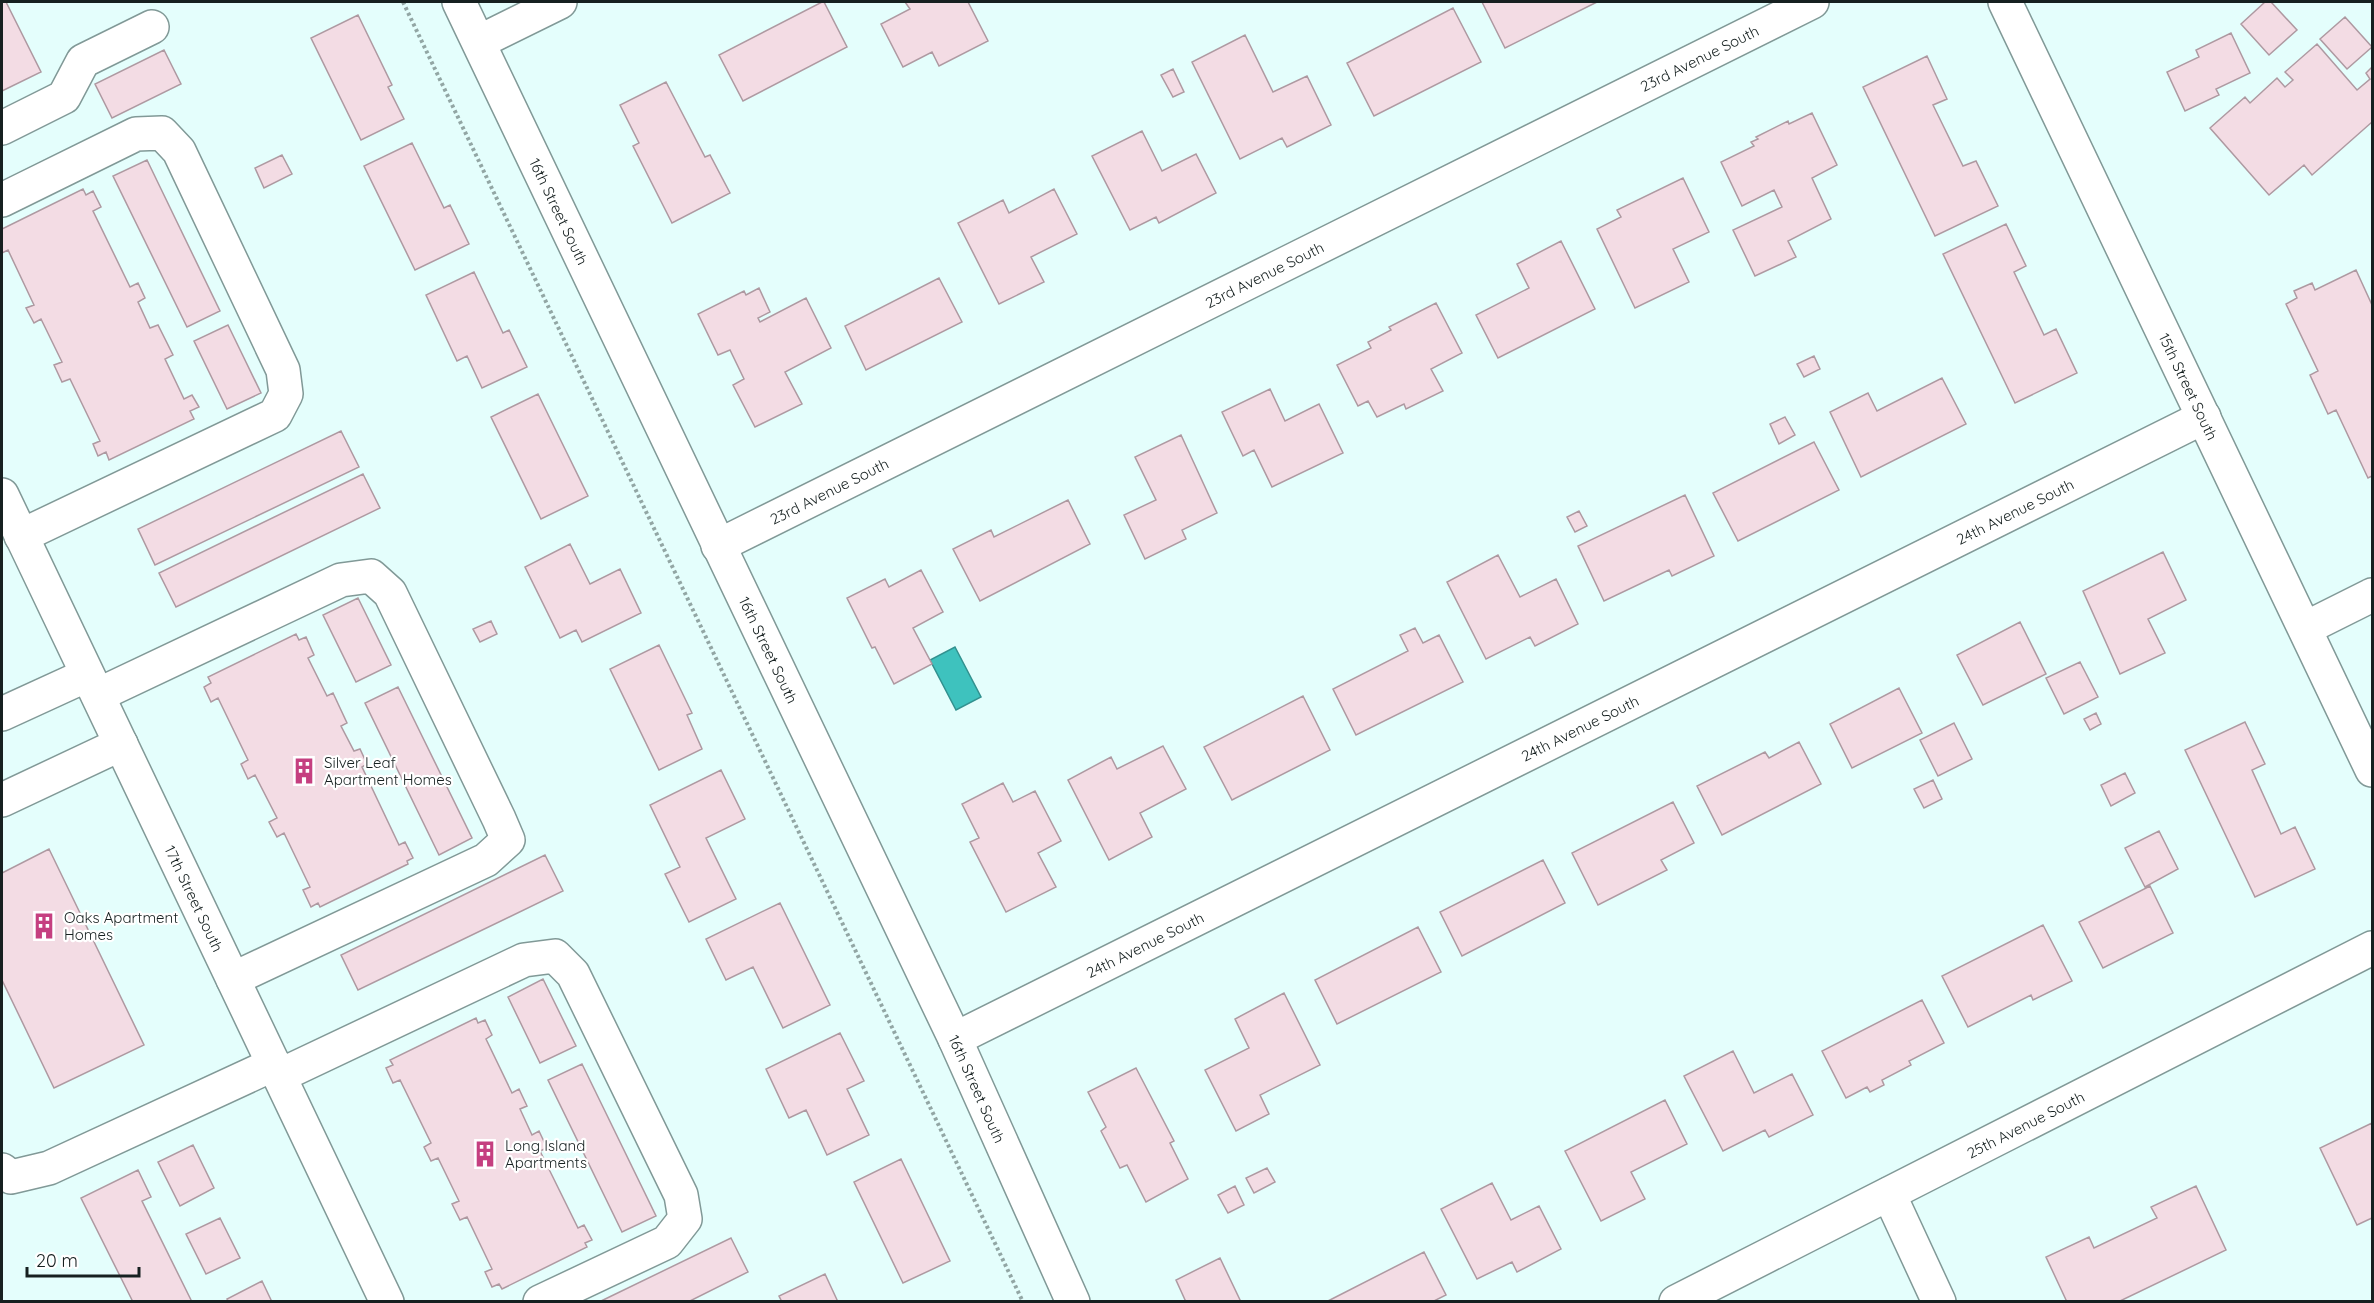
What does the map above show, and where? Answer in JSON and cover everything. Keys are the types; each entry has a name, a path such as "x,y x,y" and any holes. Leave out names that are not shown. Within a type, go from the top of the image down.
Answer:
{"street":[{"name":"16th Street South","path":"459,2 955,1039 1073,1302"},
{"path":"478,42 560,2"},
{"name":"23rd Avenue South","path":"718,546 1812,2"},
{"name":"15th Street South","path":"2004,2 2373,770"},
{"path":"2,128 64,97 83,61 152,27"},
{"path":"2,200 136,134 162,133 179,151 283,370 286,394 275,415 21,536"},
{"name":"24th Avenue South","path":"955,1039 2204,417"},
{"name":"17th Street South","path":"2,495 387,1302"},
{"path":"2,714 93,685 340,580 371,576 390,593 508,840 486,861 233,979"},
{"path":"2306,628 2373,595"},
{"path":"2,800 121,744"},
{"name":"25th Avenue South","path":"1676,1302 2373,948"},
{"path":"2,1170 11,1177 49,1168 524,960 555,956 573,974 681,1195 686,1220 667,1242 540,1302"},
{"path":"1889,1194 1939,1302"}],"path":[{"path":"403,2 1023,1302"}],"water":[{"path":"955,647 981,697 956,710 930,660"}],"building":[{"path":"2,2 6,2 41,72 2,91"},
{"path":"822,2 847,47 743,101 719,55"},
{"path":"905,2 968,2 988,41 939,66 932,52 903,67 881,24 910,9"},
{"path":"1482,2 1597,2 1505,48"},
{"path":"2265,2 2271,2 2297,30 2269,55 2241,24"},
{"path":"1453,8 1481,62 1374,116 1347,63"},
{"path":"358,15 392,85 388,87 404,119 361,140 311,38"},
{"path":"2345,17 2372,47 2347,69 2320,39"},
{"path":"2231,33 2250,73 2216,89 2219,95 2185,111 2167,72 2199,57 2196,50"},
{"path":"1245,35 1273,92 1307,76 1331,125 1287,147 1282,138 1240,159 1192,62"},
{"path":"2317,44 2357,90 2370,79 2366,73 2372,67 2372,122 2312,175 2304,165 2269,195 2210,128 2245,97 2250,103 2277,78 2285,87 2293,80 2285,72"},
{"path":"164,50 181,84 112,118 95,84"},
{"path":"1927,56 1947,99 1933,105 1963,166 1976,161 1998,206 1935,236 1863,87"},
{"path":"1173,69 1184,92 1173,97 1161,75"},
{"path":"666,82 705,157 710,155 730,193 672,223 633,146 639,143 620,105"},
{"path":"1812,113 1837,165 1812,178 1831,219 1788,241 1796,257 1755,276 1733,230 1782,207 1774,190 1742,206 1721,162 1754,146 1751,142 1758,139 1756,137 1788,121 1789,124"},
{"path":"1142,131 1162,171 1196,154 1216,193 1159,223 1156,217 1130,230 1092,156"},
{"path":"412,143 444,208 450,205 469,244 415,270 364,166"},
{"path":"282,155 292,174 264,188 255,168"},
{"path":"147,160 220,311 187,327 113,176"},
{"path":"1683,178 1709,232 1673,249 1689,282 1635,308 1597,229 1621,217 1617,210"},
{"path":"83,189 86,195 93,191 101,207 93,211 130,287 138,283 145,298 138,302 150,328 158,325 173,355 165,359 184,399 192,395 199,407 190,411 194,419 109,460 106,452 98,456 93,444 100,441 70,379 62,382 54,365 62,362 41,319 34,323 26,308 34,305 8,250 2,253 2,229"},
{"path":"1054,189 1077,234 1031,257 1044,282 999,304 958,223 1003,200 1009,213"},
{"path":"2006,224 2026,266 2014,272 2044,335 2056,329 2077,373 2015,403 1943,254"},
{"path":"1561,241 1595,309 1498,358 1476,315 1529,288 1517,264"},
{"path":"2356,270 2372,305 2372,476 2368,478 2336,410 2328,414 2310,375 2318,371 2286,304 2297,298 2294,291 2312,283 2315,290"},
{"path":"474,272 503,333 509,330 527,367 482,388 467,356 457,361 426,295"},
{"path":"939,278 962,322 866,370 845,326"},
{"path":"759,288 770,312 758,318 760,322 806,298 831,348 785,372 802,404 755,427 733,385 744,379 730,350 718,355 698,314 744,291 746,295"},
{"path":"1436,303 1462,353 1431,369 1443,391 1406,409 1404,404 1377,417 1368,401 1358,406 1337,365 1371,348 1368,342 1391,330 1389,327"},
{"path":"228,325 261,393 227,409 194,341"},
{"path":"1814,356 1820,369 1804,377 1797,364"},
{"path":"1942,378 1966,424 1861,477 1830,412 1868,393 1877,411"},
{"path":"1270,389 1285,421 1319,404 1343,453 1272,487 1254,450 1243,456 1222,412"},
{"path":"538,394 588,496 541,519 491,417"},
{"path":"1785,417 1795,435 1779,444 1770,424"},
{"path":"341,431 359,467 155,565 138,529"},
{"path":"1181,435 1217,513 1182,530 1186,539 1145,559 1124,515 1156,500 1135,457"},
{"path":"1814,442 1839,490 1738,541 1713,493"},
{"path":"363,474 380,508 176,607 159,573"},
{"path":"1685,495 1714,556 1672,576 1669,570 1604,601 1578,546"},
{"path":"1068,500 1090,544 980,601 953,549 991,530 994,537"},
{"path":"1579,511 1587,526 1575,532 1567,517"},
{"path":"570,544 590,584 620,569 641,613 582,642 576,630 560,638 525,567"},
{"path":"2163,552 2186,600 2148,619 2165,653 2120,674 2083,591"},
{"path":"1498,555 1520,597 1556,579 1578,624 1535,646 1530,637 1486,659 1447,582"},
{"path":"921,570 943,612 913,628 932,664 894,684 875,647 872,648 847,598 885,579 889,587"},
{"path":"358,598 391,665 356,682 323,615"},
{"path":"491,621 497,634 480,642 473,629"},
{"path":"2020,622 2046,674 1983,705 1957,655"},
{"path":"1415,628 1423,643 1439,635 1463,682 1356,735 1333,689 1408,651 1400,635"},
{"name":"Silver Leaf Apartment Homes","path":"296,634 299,640 306,637 314,655 308,658 327,696 333,693 347,723 341,726 354,751 360,749 367,764 362,767 399,845 405,842 413,858 407,861 408,864 320,907 318,903 311,907 303,890 310,887 284,833 277,837 269,822 277,818 255,775 248,779 241,764 248,760 218,698 211,702 204,687 211,683 208,677"},
{"path":"659,645 692,713 687,715 702,749 659,770 610,669"},
{"path":"2080,662 2098,697 2064,714 2046,678"},
{"path":"398,687 472,838 439,855 365,703"},
{"path":"1899,688 1922,733 1852,768 1830,724"},
{"path":"1303,696 1330,750 1232,800 1204,747"},
{"path":"2096,713 2101,724 2090,730 2084,719"},
{"path":"2245,722 2265,764 2252,770 2281,834 2295,827 2315,869 2255,897 2185,750"},
{"path":"1954,723 1972,759 1938,776 1920,740"},
{"path":"1799,742 1821,784 1722,835 1697,786 1765,752 1769,758"},
{"path":"1163,746 1186,789 1140,813 1152,837 1109,860 1068,780 1111,757 1117,769"},
{"path":"721,770 745,819 706,838 736,899 689,922 665,874 680,867 650,805"},
{"path":"2125,773 2135,793 2111,806 2101,785"},
{"path":"1933,780 1942,799 1924,808 1914,789"},
{"path":"1003,783 1013,802 1035,791 1061,841 1038,853 1056,887 1006,912 970,842 979,838 962,804"},
{"path":"1673,802 1694,843 1661,860 1667,870 1598,905 1572,853"},
{"path":"2159,831 2178,869 2145,887 2125,848"},
{"name":"Oaks Apartment Homes","path":"49,849 144,1045 54,1088 2,980 2,873"},
{"path":"545,855 563,891 358,990 341,955"},
{"path":"1543,860 1565,903 1462,956 1440,912"},
{"path":"2150,886 2173,933 2103,968 2079,922"},
{"path":"780,903 830,1005 783,1028 753,967 726,980 706,939"},
{"path":"2043,925 2072,981 2033,1000 2031,995 1968,1027 1942,976"},
{"path":"1418,927 1441,972 1337,1024 1315,980"},
{"path":"543,979 576,1046 540,1063 508,997"},
{"path":"1284,993 1320,1065 1260,1095 1269,1114 1236,1131 1205,1070 1249,1048 1235,1019"},
{"path":"1922,1000 1944,1043 1909,1061 1911,1065 1882,1080 1884,1085 1870,1092 1867,1087 1846,1098 1822,1051"},
{"name":"Long Island Apartments","path":"476,1018 478,1023 485,1020 492,1035 486,1039 512,1093 519,1089 527,1106 520,1109 532,1135 539,1131 547,1148 540,1151 578,1228 584,1225 592,1240 585,1243 587,1247 502,1289 499,1284 492,1287 485,1272 492,1269 467,1217 460,1220 452,1204 459,1201 438,1158 431,1161 424,1147 431,1143 400,1080 393,1083 386,1068 393,1065 390,1060"},
{"path":"840,1033 864,1081 847,1089 869,1135 827,1155 806,1110 789,1118 766,1069"},
{"path":"1733,1051 1754,1093 1792,1074 1813,1115 1769,1137 1765,1130 1723,1151 1684,1076"},
{"path":"582,1064 656,1216 622,1232 548,1080"},
{"path":"1136,1068 1174,1141 1170,1143 1188,1179 1146,1202 1127,1165 1120,1168 1101,1131 1106,1127 1088,1092"},
{"path":"1665,1100 1687,1144 1631,1172 1645,1199 1601,1221 1565,1151"},
{"path":"2372,1123 2372,1218 2357,1225 2320,1148"},
{"path":"193,1145 214,1188 180,1206 158,1162"},
{"path":"901,1159 950,1261 903,1283 854,1182"},
{"path":"1267,1168 1275,1182 1254,1193 1246,1178"},
{"path":"138,1170 151,1197 142,1201 192,1302 133,1302 81,1198"},
{"path":"1492,1183 1511,1220 1539,1206 1561,1249 1517,1272 1512,1262 1477,1279 1441,1209"},
{"path":"1235,1186 1244,1205 1228,1213 1218,1195"},
{"path":"2196,1186 2226,1250 2118,1302 2067,1302 2046,1257 2089,1237 2094,1248 2157,1218 2151,1207"},
{"path":"220,1218 240,1258 206,1274 186,1234"},
{"path":"731,1238 748,1272 688,1302 599,1302"},
{"path":"1424,1252 1446,1295 1432,1302 1326,1302"},
{"path":"1220,1258 1241,1302 1186,1302 1176,1280"},
{"path":"825,1274 838,1302 782,1302 779,1296"},
{"path":"262,1281 272,1302 229,1302 227,1299"}],"place":[{"name":"Silver Leaf Apartment Homes","path":"304,771"},
{"name":"Oaks Apartment Homes","path":"44,926"},
{"name":"Long Island Apartments","path":"485,1154"}]}
